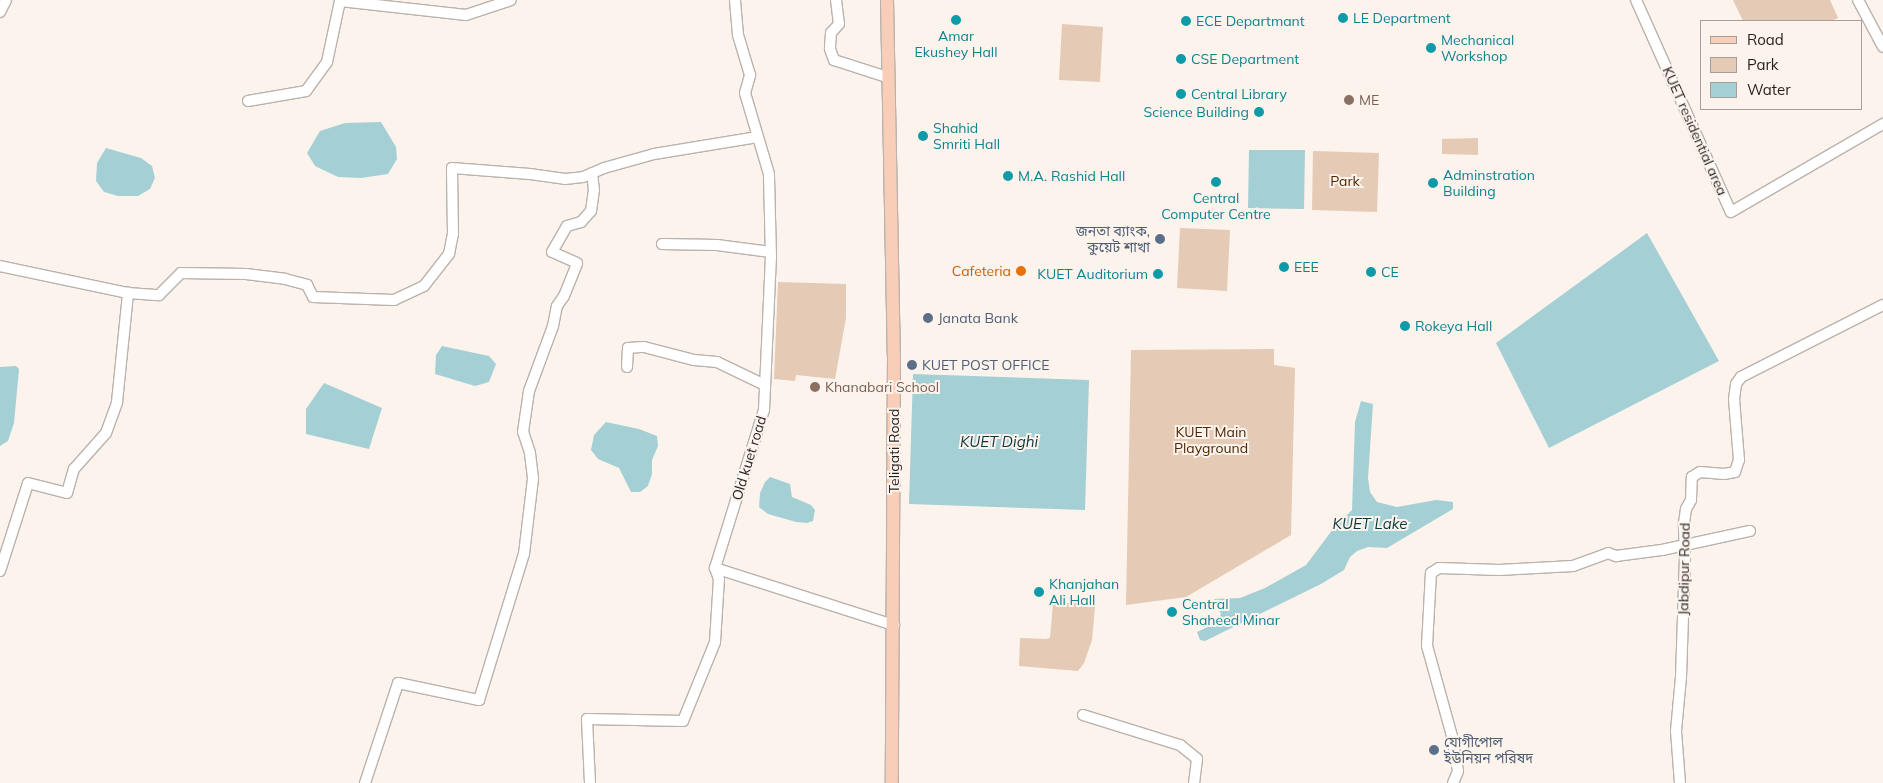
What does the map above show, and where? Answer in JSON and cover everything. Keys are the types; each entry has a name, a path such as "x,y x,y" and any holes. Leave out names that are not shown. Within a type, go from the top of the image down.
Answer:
{"main road":[{"name":"Teligati Road","path":"887,0 887,77 894,355 892,783"}],"street":[{"path":"0,12 6,0"},
{"path":"248,101 306,91 326,62 339,1 420,5 466,15 511,0"},
{"name":"Old kuet road","path":"590,783 587,719 683,721 715,642 719,579 715,568 764,410 771,252 769,174 745,93 750,75 738,35 735,0"},
{"path":"836,0 839,24 831,33 830,49 834,60 887,77"},
{"name":"KUET residential area","path":"1636,0 1731,212 1883,124"},
{"path":"1858,0 1883,47"},
{"path":"0,266 128,293 159,295 181,274 246,274 285,279 307,285 313,297 394,300 424,286 449,254 452,234 452,168 530,174 565,179 583,177 654,154 758,137"},
{"path":"364,783 398,684 479,700 524,554 533,478 530,452 523,432 529,391 553,326 557,306 564,296 577,263 552,252 567,226 581,222 591,211 594,190 592,173"},
{"path":"662,244 717,245 771,252"},
{"path":"0,571 28,483 67,493 74,469 106,433 117,402 128,293"},
{"name":"Jabdipur Road","path":"1680,783 1676,731 1681,677 1684,523 1686,509 1691,500 1692,477 1700,472 1724,474 1735,472 1739,460 1734,399 1736,384 1741,377 1883,305"},
{"path":"626,367 628,348 644,347 694,360 716,362 765,385"},
{"path":"1453,783 1458,771 1452,736 1427,646 1431,573 1439,568 1499,570 1573,566 1608,554 1616,556 1685,545 1750,531"},
{"path":"715,568 894,625"},
{"path":"1083,715 1180,745 1197,760 1194,783"}],"green space":[{"path":"1733,0 1830,0 1838,18 1833,20 1743,20"},
{"path":"1062,24 1103,27 1100,82 1059,80"},
{"path":"1478,138 1478,155 1442,154 1442,139"},
{"name":"Park","path":"1313,151 1379,153 1377,212 1312,210"},
{"path":"1180,228 1230,230 1227,291 1177,288"},
{"path":"778,282 846,284 846,318 835,379 796,375 795,381 774,379"},
{"name":"KUET Main Playground","path":"1274,349 1274,365 1295,368 1291,535 1186,597 1126,605 1131,350"},
{"path":"1053,603 1090,603 1095,607 1092,640 1084,663 1078,671 1019,666 1020,638 1050,638"}],"water":[{"path":"381,122 396,147 397,159 388,174 361,178 338,177 315,166 307,153 320,131 345,123"},
{"path":"106,148 141,158 152,166 155,178 150,189 138,196 118,196 104,192 96,181 97,163"},
{"path":"1249,150 1305,150 1304,209 1248,208"},
{"path":"1647,233 1719,361 1549,448 1496,343"},
{"path":"442,346 489,356 496,364 489,382 475,386 435,374 436,355"},
{"path":"16,366 19,369 14,423 8,441 0,446 0,367"},
{"name":"KUET Dighi","path":"913,374 1089,380 1085,510 909,504"},
{"path":"324,383 382,408 369,449 306,434 306,409"},
{"name":"KUET Lake","path":"1361,401 1373,404 1368,478 1370,492 1377,502 1397,507 1436,500 1453,502 1453,509 1387,548 1368,547 1357,551 1350,557 1344,570 1321,584 1205,641 1200,640 1197,632 1216,623 1221,614 1214,599 1240,598 1265,588 1306,565 1333,529 1352,510 1355,422"},
{"path":"606,422 639,429 657,436 658,446 652,460 652,474 648,486 640,492 631,492 619,468 598,459 591,450 594,435"},
{"path":"770,477 790,484 792,497 811,505 815,510 813,521 807,523 796,522 768,514 759,507 760,493 765,482"}],"place":[{"name":"LE Department","path":"1343,18"},
{"name":"Amar Ekushey Hall","path":"956,20"},
{"name":"ECE Departmant","path":"1186,21"},
{"name":"Mechanical Workshop","path":"1431,48"},
{"name":"CSE Department","path":"1181,59"},
{"name":"Central Library","path":"1181,94"},
{"name":"ME","path":"1349,100"},
{"name":"Science Building","path":"1259,112"},
{"name":"Shahid Smriti Hall","path":"923,136"},
{"name":"M.A. Rashid Hall","path":"1008,176"},
{"name":"Central Computer Centre","path":"1216,182"},
{"name":"Adminstration Building","path":"1433,183"},
{"name":"জনতা ব্যাংক, কুয়েট শাখা","path":"1160,239"},
{"name":"EEE","path":"1284,267"},
{"name":"Cafeteria","path":"1021,271"},
{"name":"CE","path":"1371,272"},
{"name":"KUET Auditorium","path":"1158,274"},
{"name":"Janata Bank","path":"928,318"},
{"name":"Rokeya Hall","path":"1405,326"},
{"name":"KUET POST OFFICE","path":"912,365"},
{"name":"Khanabari School","path":"815,387"},
{"name":"Khanjahan Ali Hall","path":"1039,592"},
{"name":"Central Shaheed Minar","path":"1172,612"},
{"name":"যোগীপোল ইউনিয়ন পরিষদ","path":"1434,750"}]}
